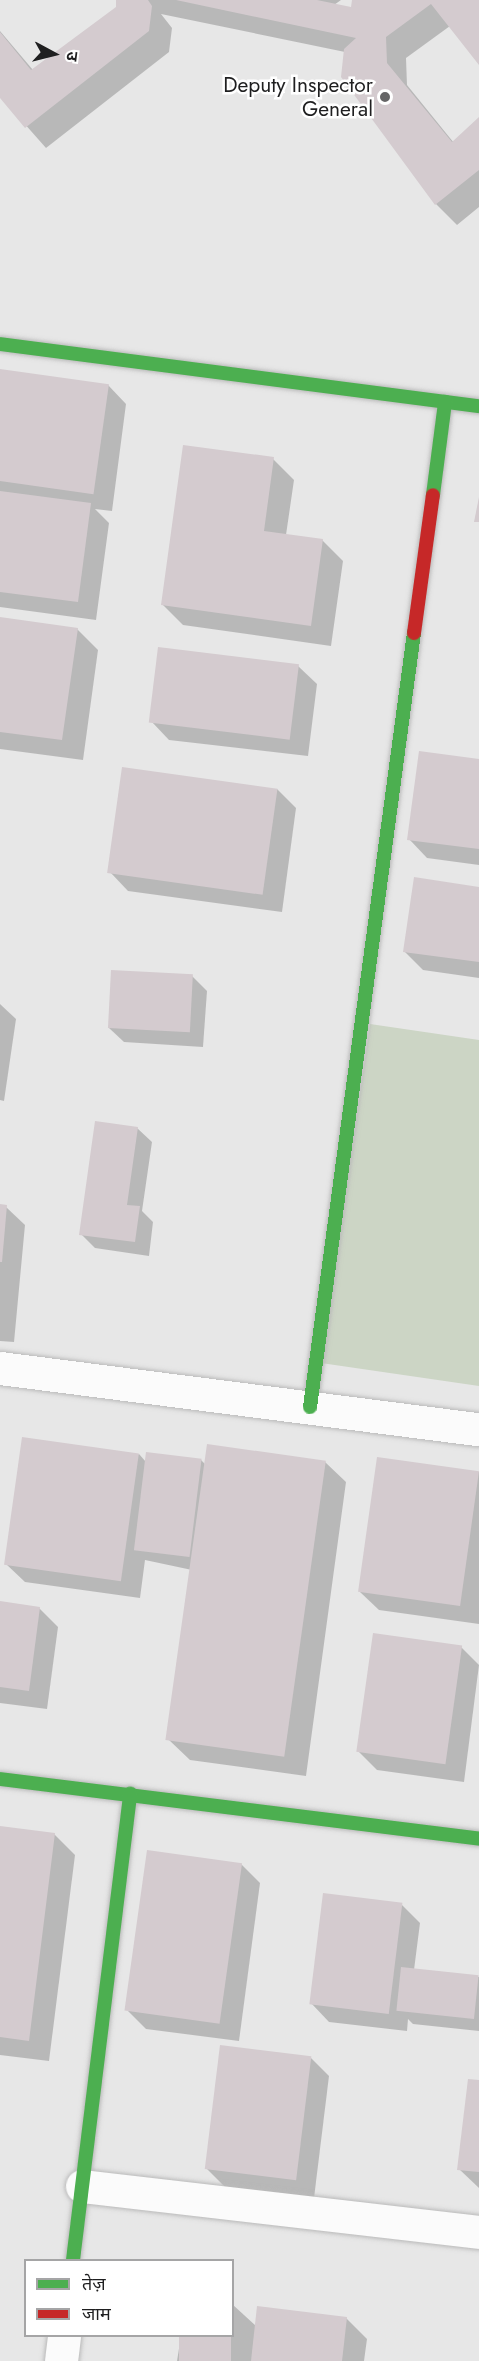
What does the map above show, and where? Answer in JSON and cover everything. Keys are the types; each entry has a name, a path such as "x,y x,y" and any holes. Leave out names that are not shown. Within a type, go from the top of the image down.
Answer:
{"street":[{"path":"0,344 479,406"},
{"path":"310,1407 445,402"},
{"path":"0,1368 479,1429"},
{"path":"0,1779 130,1793 479,1839"},
{"path":"73,2259 130,1793"},
{"path":"82,2186 479,2232"},
{"path":"61,2361 64,2337"}],"green space":[{"path":"370,1024 479,1040 479,1386 321,1363"}],"building":[{"path":"116,0 148,0 152,6 149,31 25,128 0,98 0,32 31,70 116,7"},
{"name":"Deputy Inspector General","path":"176,0 317,0 351,7 352,0 479,0 479,65 431,4 386,37 387,63 452,142 479,117 479,170 435,205 341,77 344,49 356,38"},
{"path":"0,369 109,384 93,494 0,481"},
{"path":"183,445 274,457 264,531 323,539 311,626 161,605"},
{"path":"0,491 91,503 78,602 0,592"},
{"path":"479,497 479,522 474,522"},
{"path":"0,617 78,628 62,740 0,732"},
{"path":"158,647 299,664 290,740 149,722"},
{"path":"419,751 479,759 479,849 407,840"},
{"path":"122,767 277,789 263,895 107,873"},
{"path":"414,877 479,887 479,962 403,952"},
{"path":"111,970 193,974 190,1032 108,1028"},
{"path":"95,1121 138,1127 127,1205 140,1206 135,1242 79,1235"},
{"path":"0,1204 7,1205 2,1262 0,1262"},
{"path":"22,1437 139,1453 121,1581 4,1565"},
{"path":"207,1444 326,1461 284,1757 165,1740"},
{"path":"146,1452 202,1459 190,1557 134,1550"},
{"path":"377,1457 479,1471 460,1606 358,1592"},
{"path":"0,1601 40,1607 29,1691 0,1687"},
{"path":"373,1633 462,1646 445,1764 356,1752"},
{"path":"0,1826 55,1833 29,2041 0,2037"},
{"path":"147,1850 242,1863 220,2024 124,2010"},
{"path":"323,1893 402,1903 389,2014 309,2004"},
{"path":"401,1967 479,1975 474,2019 396,2011"},
{"path":"220,2045 311,2056 296,2180 205,2169"},
{"path":"468,2079 479,2080 479,2172 457,2170"},
{"path":"257,2306 347,2317 342,2361 251,2361"},
{"path":"179,2337 231,2337 231,2361 179,2361"}],"traffic: fast":[{"path":"0,344 479,406"},
{"path":"433,495 445,402"},
{"path":"310,1407 414,633"},
{"path":"0,1779 479,1839"},
{"path":"73,2259 130,1793"}],"traffic: jam":[{"path":"414,633 433,495"}],"place":[{"name":"Deputy Inspector General","path":"385,97"}]}
